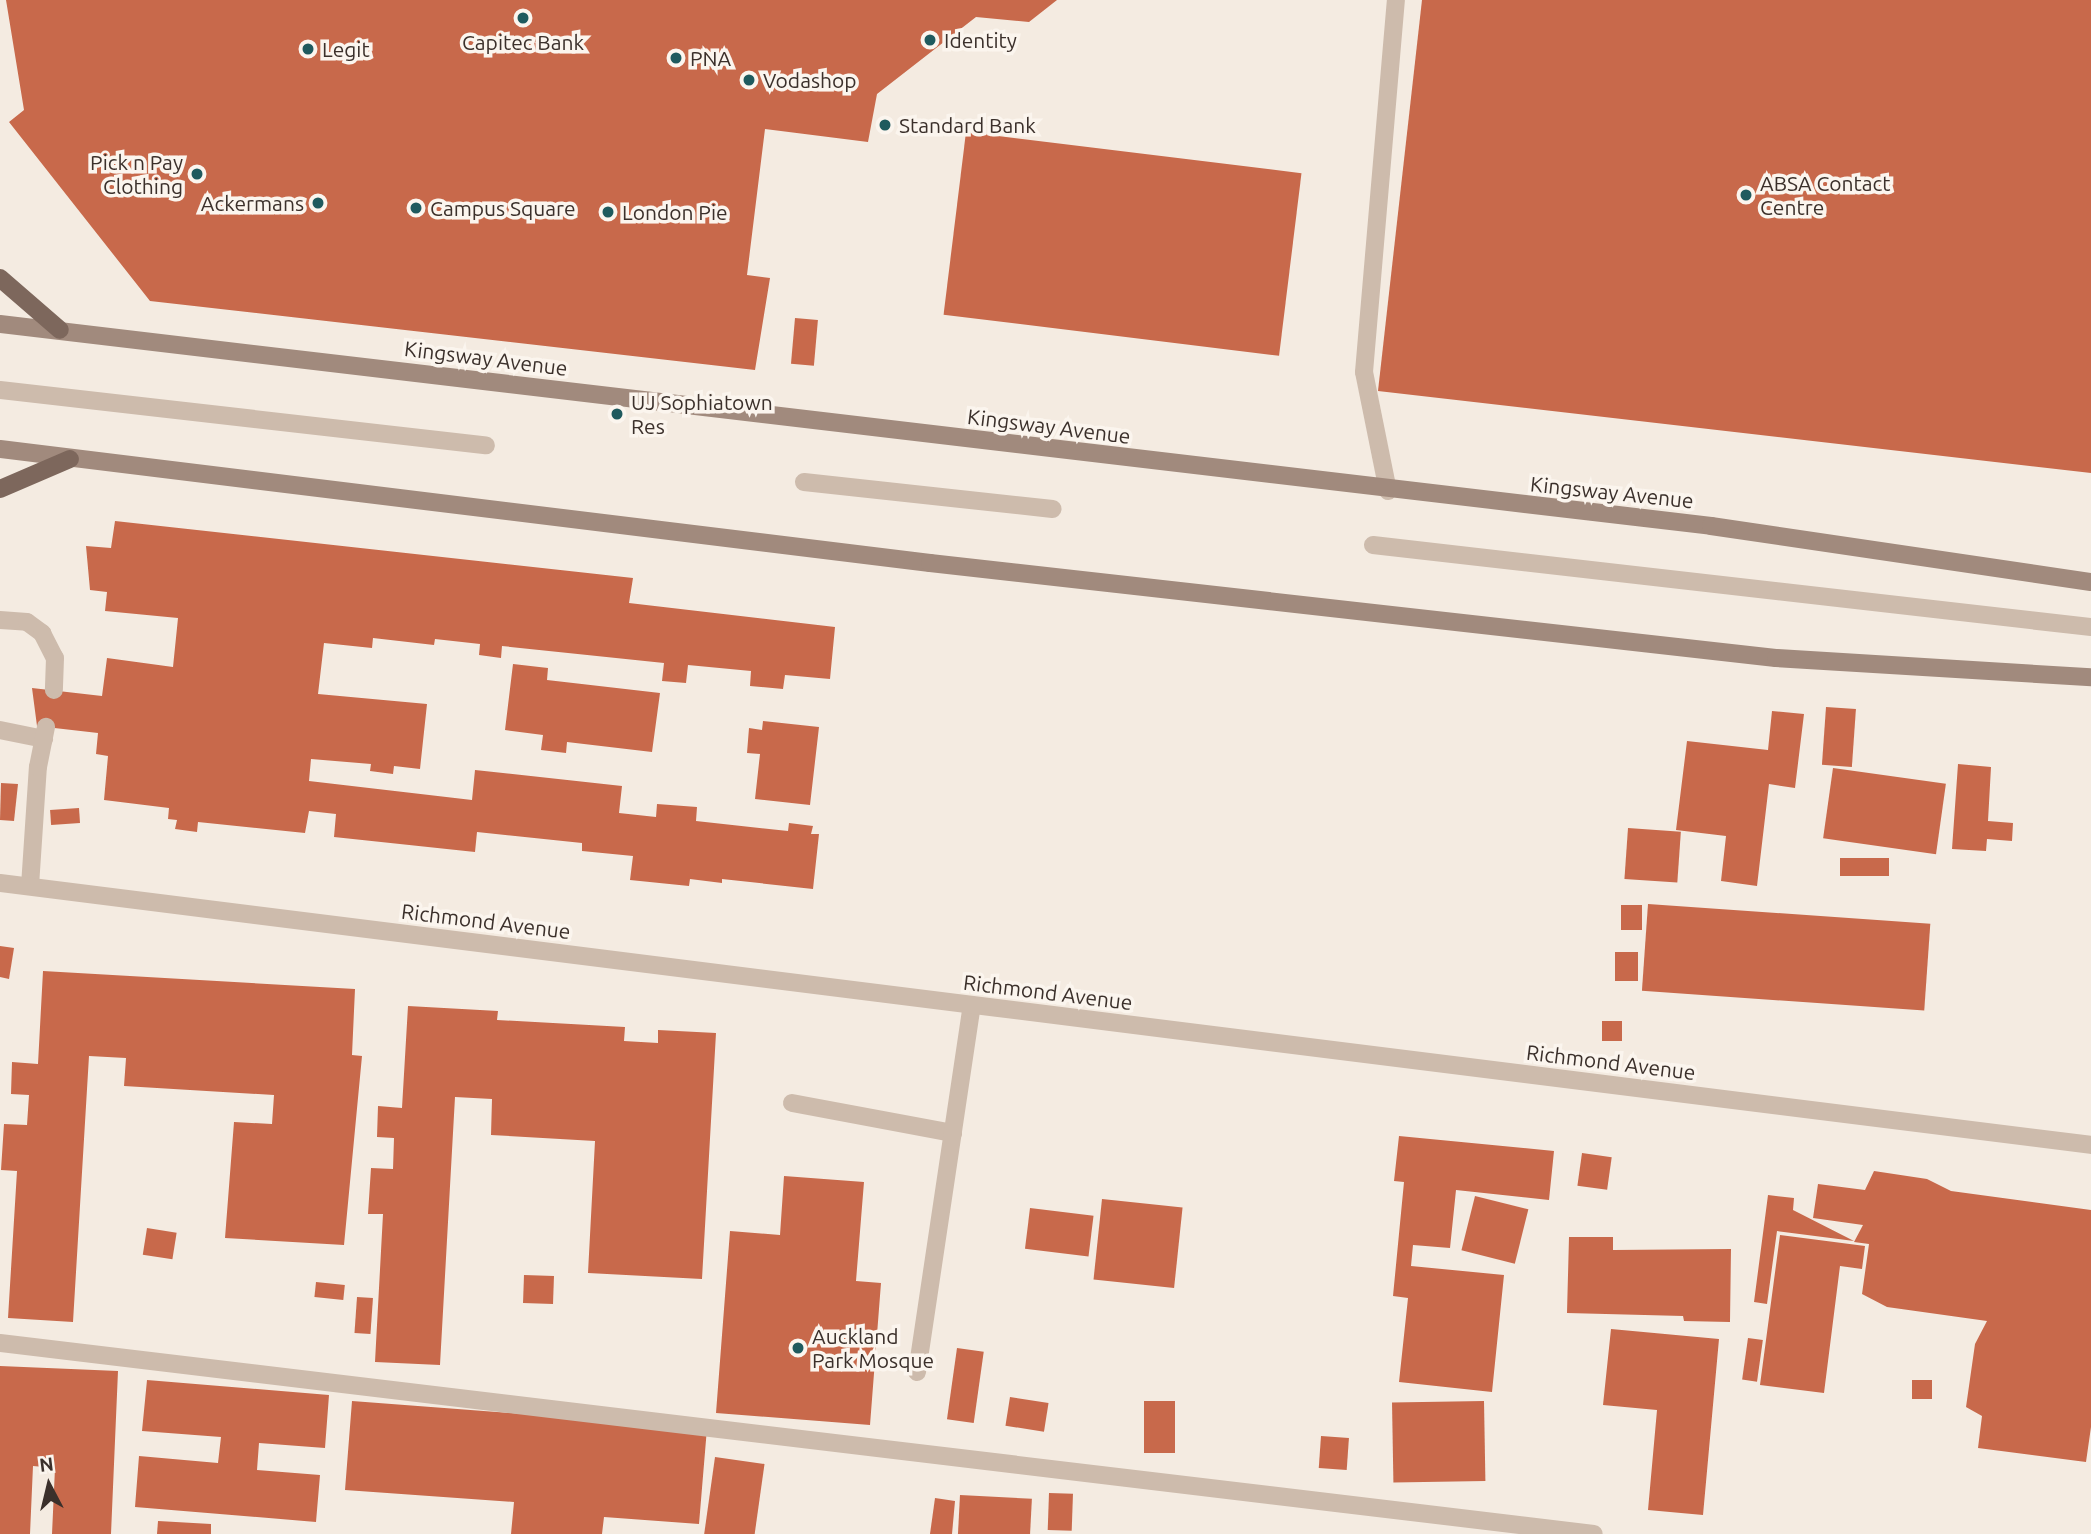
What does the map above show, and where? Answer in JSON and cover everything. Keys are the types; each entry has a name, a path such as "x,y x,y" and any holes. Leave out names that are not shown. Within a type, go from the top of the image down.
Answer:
{"main road":[{"path":"0,278 60,330"},
{"name":"Kingsway Avenue","path":"0,324 1388,491 1710,526 2091,582"},
{"path":"0,449 930,563 1748,655 2091,677"},
{"path":"0,489 70,459"}],"street":[{"path":"1388,491 1364,360 1396,0"},
{"path":"0,390 486,445"},
{"path":"804,482 1053,509"},
{"path":"1373,545 2091,627"},
{"path":"0,620 27,622 42,633 55,658 54,690"},
{"path":"0,730 45,733 30,886"},
{"name":"Richmond Avenue","path":"0,883 2091,1145"},
{"path":"917,1372 972,1005"},
{"path":"792,1103 953,1133"},
{"path":"0,1343 1594,1534"}],"building":[{"name":"Campus Square","path":"6,0 1057,0 1029,22 976,17 877,94 868,142 765,129 747,275 770,278 755,370 150,301 9,122 24,110"},
{"name":"ABSA Contact Centre","path":"1422,0 2091,0 2091,473 1378,391"},
{"path":"966,132 1301,173 1279,356 944,315"},
{"path":"795,318 818,320 814,366 791,364"},
{"path":"115,521 633,578 629,603 835,627 830,679 785,675 783,689 750,686 751,671 688,665 686,683 662,681 664,663 502,646 501,658 479,655 480,644 435,639 434,645 373,638 372,648 324,643 318,694 427,704 420,769 394,766 393,774 370,771 371,764 311,759 309,781 472,800 475,770 622,786 619,813 656,817 657,804 697,807 696,821 788,831 789,823 813,826 811,834 819,834 813,889 722,879 722,883 690,879 689,886 630,880 633,856 582,851 582,843 477,832 475,852 334,837 336,814 309,811 305,833 198,822 197,832 175,829 177,820 168,819 169,808 104,800 108,756 96,754 98,733 37,726 32,688 102,696 107,658 173,667 178,618 105,611 107,592 90,590 86,546 111,548"},
{"path":"513,664 548,668 547,680 660,693 652,752 567,742 566,753 541,750 543,735 505,730"},
{"path":"1826,707 1856,709 1852,767 1822,765"},
{"path":"1772,711 1804,714 1795,788 1769,784 1757,886 1721,881 1726,836 1676,830 1687,741 1768,750"},
{"path":"763,721 819,727 810,805 755,799 760,754 747,753 749,728 762,730"},
{"path":"1958,764 1991,767 1988,821 2013,823 2012,841 1987,839 1986,851 1952,849"},
{"path":"1833,768 1946,784 1936,854 1823,838"},
{"path":"1,783 18,784 14,821 0,820"},
{"path":"79,808 80,823 51,825 50,810"},
{"path":"1628,828 1681,832 1677,883 1624,879"},
{"path":"1840,858 1889,858 1889,876 1840,876"},
{"path":"1648,904 1930,924 1924,1011 1642,991"},
{"path":"1621,905 1642,905 1642,930 1621,930"},
{"path":"0,946 14,948 9,979 0,977"},
{"path":"1615,952 1638,952 1638,981 1615,981"},
{"path":"43,971 355,989 352,1055 362,1056 344,1245 225,1238 234,1122 272,1124 274,1095 124,1086 126,1058 89,1056 73,1322 8,1318 17,1171 1,1170 4,1124 27,1125 29,1095 11,1094 12,1062 38,1064"},
{"path":"408,1006 498,1011 497,1020 625,1027 624,1041 658,1043 658,1030 716,1033 702,1279 588,1273 595,1141 491,1135 492,1099 455,1097 440,1365 375,1362 383,1214 368,1214 371,1168 393,1169 394,1138 377,1137 378,1106 402,1108"},
{"path":"1602,1021 1622,1021 1622,1041 1602,1041"},
{"path":"1399,1136 1554,1151 1549,1200 1456,1190 1450,1248 1413,1245 1411,1266 1504,1275 1492,1392 1399,1382 1408,1298 1393,1296 1404,1182 1394,1181"},
{"path":"1582,1153 1612,1157 1607,1190 1577,1186"},
{"path":"1874,1171 1927,1179 1951,1191 2091,1210 2091,1427 2086,1462 1978,1448 1982,1416 1966,1407 1975,1344 1987,1321 1887,1307 1862,1294 1869,1244 1854,1242 1863,1225 1813,1218 1818,1184 1865,1190"},
{"name":"Auckland Park Mosque","path":"784,1176 864,1182 856,1281 881,1283 870,1425 716,1413 730,1231 780,1235"},
{"path":"1768,1195 1794,1198 1793,1210 1854,1241 1777,1231 1767,1304 1754,1302"},
{"path":"1475,1196 1528,1209 1515,1264 1461,1250"},
{"path":"1102,1199 1183,1207 1174,1288 1094,1280"},
{"path":"1030,1208 1094,1216 1089,1256 1025,1249"},
{"path":"147,1228 177,1233 172,1259 143,1255"},
{"path":"1780,1235 1865,1246 1862,1269 1840,1266 1824,1393 1760,1385"},
{"path":"1569,1237 1613,1237 1613,1250 1731,1249 1730,1322 1684,1321 1683,1316 1567,1313"},
{"path":"524,1275 554,1276 553,1304 523,1303"},
{"path":"316,1282 345,1285 343,1300 314,1297"},
{"path":"357,1297 373,1298 370,1334 354,1333"},
{"path":"1611,1329 1719,1339 1703,1515 1648,1510 1657,1410 1603,1405"},
{"path":"1748,1338 1763,1340 1757,1382 1742,1380"},
{"path":"957,1348 984,1352 974,1423 947,1419"},
{"path":"0,1366 118,1371 111,1534 52,1534 55,1468 33,1466 30,1534 0,1534"},
{"path":"147,1380 329,1395 325,1448 259,1443 257,1470 320,1475 316,1522 135,1507 139,1456 218,1463 221,1437 142,1431"},
{"path":"1912,1380 1932,1380 1932,1399 1912,1399"},
{"path":"1010,1397 1049,1403 1044,1432 1005,1426"},
{"path":"352,1401 707,1428 699,1524 604,1517 602,1534 511,1534 514,1502 345,1490"},
{"path":"1144,1401 1175,1401 1175,1453 1144,1453"},
{"path":"1484,1401 1485,1481 1393,1483 1392,1403"},
{"path":"1321,1436 1349,1438 1347,1470 1319,1468"},
{"path":"715,1457 765,1464 755,1534 704,1534"},
{"path":"1049,1493 1073,1494 1072,1531 1048,1530"},
{"path":"960,1495 1032,1499 1030,1534 958,1534"},
{"path":"935,1498 955,1501 952,1534 930,1534"},
{"path":"158,1521 211,1524 211,1534 157,1534"}],"place":[{"name":"Capitec Bank","path":"523,18"},
{"name":"Identity","path":"930,40"},
{"name":"Legit","path":"308,49"},
{"name":"PNA","path":"676,58"},
{"name":"Vodashop","path":"749,80"},
{"name":"Standard Bank","path":"885,125"},
{"name":"Pick n Pay Clothing","path":"197,174"},
{"name":"ABSA Contact Centre","path":"1746,195"},
{"name":"Ackermans","path":"318,203"},
{"name":"Campus Square","path":"416,208"},
{"name":"London Pie","path":"608,212"},
{"name":"UJ Sophiatown Res","path":"617,414"},
{"name":"Auckland Park Mosque","path":"798,1348"}]}
